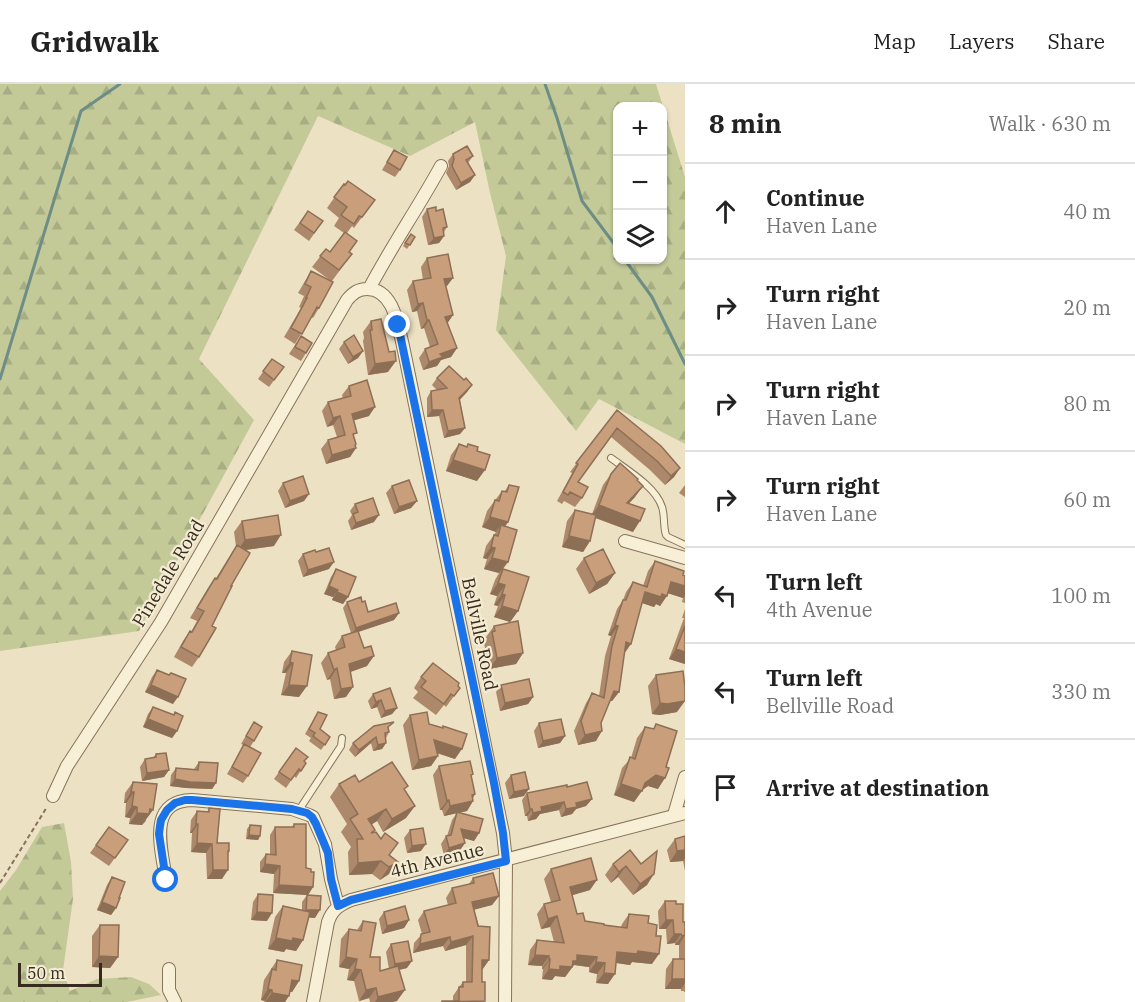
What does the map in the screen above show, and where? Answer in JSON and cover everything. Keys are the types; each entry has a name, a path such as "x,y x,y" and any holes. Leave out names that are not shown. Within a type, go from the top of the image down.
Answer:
{"street":[{"path":"369,289 441,166"},
{"name":"Pinedale Road","path":"53,796 67,766 161,622 347,300 356,292 369,289"},
{"name":"Bellville Road","path":"369,289 385,297 391,305 398,325 494,783 506,861 505,1002"},
{"path":"625,541 685,558"},
{"path":"679,814 685,777"},
{"path":"166,880 159,834 161,820 175,803 185,800 218,801 299,810 312,817 326,844 338,906 328,922 313,1002"},
{"name":"4th Avenue","path":"338,906 351,900 679,814"},
{"path":"169,969 169,990 175,1002"}],"lane":[{"path":"611,458 644,482 655,494 663,508 664,532 668,537 685,545"},
{"path":"299,810 340,746 342,738"}],"path":[{"path":"0,883 53,796"}],"green space":[{"path":"0,84 656,84 662,102 613,102 613,264 667,264 667,119 685,177 685,444 599,399 576,431 496,330 506,256 475,122 410,156 318,116 199,359 254,420 139,631 0,651"},
{"path":"64,823 71,862 73,899 63,970 70,991 97,979 131,977 149,984 161,995 127,1002 0,1002 0,891 16,870 42,827"}],"building":[{"path":"467,146 473,156 466,160 475,175 461,183 452,166 453,154"},
{"path":"394,150 407,157 400,170 387,162"},
{"path":"348,181 375,200 354,224 341,215 347,207 334,197"},
{"path":"436,207 436,211 443,209 447,227 443,228 444,236 434,238 427,209"},
{"path":"308,211 323,221 314,233 300,223"},
{"path":"345,232 357,241 349,252 352,254 339,270 320,256 326,249 330,252"},
{"path":"411,234 415,237 410,245 405,243"},
{"path":"448,254 453,278 444,279 453,315 445,317 457,348 440,354 443,357 429,362 425,349 438,344 429,320 427,320 423,303 418,304 413,281 431,278 427,258"},
{"path":"311,271 333,282 302,334 291,328 311,287 305,284"},
{"path":"381,319 389,352 395,351 396,361 375,364 370,330 372,330 371,321"},
{"path":"354,335 363,351 353,357 344,342"},
{"path":"301,336 312,343 306,353 295,347"},
{"path":"272,359 284,367 274,380 263,371"},
{"path":"449,366 472,385 459,398 465,428 448,431 443,410 432,410 431,391 447,388 437,378"},
{"path":"367,380 375,407 352,414 357,433 353,434 356,448 332,455 328,440 345,435 340,416 333,418 328,402 351,396 349,386"},
{"path":"617,410 661,446 680,468 671,476 657,461 617,428 578,482 588,487 582,498 570,492 568,495 563,492 578,464 576,463"},
{"path":"459,444 478,447 477,451 490,455 485,470 453,460"},
{"path":"620,463 643,486 627,503 645,509 640,521 599,505 611,474"},
{"path":"303,476 309,494 290,501 283,483"},
{"path":"409,480 417,501 399,507 392,486"},
{"path":"509,485 519,487 508,522 490,517 495,500 499,501 502,491 507,492"},
{"path":"373,498 379,515 356,523 353,514 358,512 355,504"},
{"path":"575,510 596,515 590,541 569,536"},
{"path":"278,515 281,535 245,540 242,521"},
{"path":"501,525 517,530 508,562 492,558 495,548 491,547 494,535 498,536"},
{"path":"237,545 250,553 231,586 212,626 216,628 199,657 181,647 204,611 197,608"},
{"path":"329,548 334,562 308,570 303,554"},
{"path":"603,549 615,573 596,583 584,558"},
{"path":"655,561 684,571 685,586 671,582 667,596 662,594 661,597 645,592 631,644 626,642 619,692 614,691 601,723 602,731 585,735 581,721 592,693 604,698 612,646 618,626 615,625 623,600 626,600 633,582 647,587"},
{"path":"336,569 356,577 348,597 329,586"},
{"path":"503,569 529,577 518,611 502,606 505,585 498,583"},
{"path":"361,597 362,602 365,601 368,612 396,603 399,613 356,628 347,602"},
{"path":"518,621 523,653 497,658 492,632 495,631 494,626"},
{"path":"685,626 685,652 676,649"},
{"path":"358,631 364,648 371,646 374,656 349,664 353,687 341,689 337,668 334,670 328,653 345,647 342,636"},
{"path":"292,651 312,655 307,686 289,685 293,663 290,662"},
{"path":"433,663 459,683 460,688 454,696 451,694 444,704 421,687 426,681 421,677"},
{"path":"157,670 186,679 178,697 151,685"},
{"path":"683,671 685,701 660,703 656,675"},
{"path":"529,679 533,697 505,703 501,685"},
{"path":"390,688 397,708 385,711 381,700 376,702 373,694"},
{"path":"153,707 183,716 177,731 148,719"},
{"path":"318,712 327,715 320,729 330,737 325,745 313,736 315,733 309,729"},
{"path":"427,712 429,724 467,734 462,749 434,740 438,756 419,760 410,715"},
{"path":"561,719 565,736 543,741 539,723"},
{"path":"254,722 262,727 254,741 246,736"},
{"path":"394,722 388,727 389,732 385,733 386,743 378,745 376,737 359,750 353,743 374,726"},
{"path":"656,724 677,731 665,778 656,775 645,783 642,791 621,784 630,757 635,759 645,727 654,729"},
{"path":"244,744 261,753 248,776 232,767"},
{"path":"296,748 308,757 301,771 299,769 291,780 279,772"},
{"path":"166,753 169,770 147,773 145,759"},
{"path":"470,761 475,794 472,795 473,801 450,806 439,766"},
{"path":"199,762 218,763 216,783 175,779 176,768 198,770"},
{"path":"392,762 408,786 404,789 415,806 392,819 386,809 368,819 375,830 371,833 376,832 381,839 385,833 398,843 389,855 398,862 389,867 381,861 358,863 357,839 363,839 350,819 358,814 339,784 355,775 359,782"},
{"path":"525,772 529,789 514,792 511,775"},
{"path":"133,782 157,784 153,810 150,809 149,814 137,813 137,807 132,806"},
{"path":"587,782 592,799 576,803 577,807 566,809 564,802 541,807 542,811 533,813 530,809 527,793"},
{"path":"209,808 220,809 217,843 229,843 228,870 213,870 212,844 197,843 197,811 209,812"},
{"path":"457,812 483,819 479,833 461,829 465,843 449,848 446,836 451,835"},
{"path":"294,824 306,824 306,868 314,872 313,887 279,885 280,866 265,864 266,854 276,855 275,827 294,827"},
{"path":"250,825 261,826 260,836 249,835"},
{"path":"109,827 128,840 115,858 96,845"},
{"path":"423,828 426,844 412,846 410,830"},
{"path":"685,836 685,850 677,851 675,839"},
{"path":"630,850 641,864 657,851 654,874 640,884 626,866 619,872 613,864"},
{"path":"591,858 597,880 570,887 577,914 583,913 585,921 627,928 629,914 649,916 648,923 657,925 656,936 661,936 659,954 638,951 637,954 617,952 615,974 604,973 605,963 596,962 597,957 577,955 577,961 573,961 572,967 560,966 560,970 549,969 549,956 535,955 537,940 564,943 557,916 548,919 544,904 560,900 551,869"},
{"path":"493,873 499,896 472,902 478,926 490,927 489,960 482,960 485,1001 442,1002 459,1001 459,987 463,987 463,982 472,982 473,936 451,942 450,937 420,944 421,934 430,932 424,911 456,903 452,888 474,883 473,878"},
{"path":"112,877 125,882 116,908 102,902"},
{"path":"258,894 273,895 272,913 257,912"},
{"path":"307,895 321,896 320,910 306,910"},
{"path":"665,901 676,901 676,904 683,904 685,935 674,934 673,920 666,920"},
{"path":"283,906 310,912 303,940 293,938 292,941 276,938"},
{"path":"405,906 409,920 387,926 384,912"},
{"path":"363,921 376,923 370,957 380,957 380,971 398,966 405,990 378,997 376,988 366,990 361,970 355,969 357,959 346,957 349,929 361,931"},
{"path":"100,925 119,925 118,957 99,956"},
{"path":"408,941 412,961 395,964 391,944"},
{"path":"673,959 685,959 685,979 672,979"},
{"path":"277,960 302,965 299,981 292,980 289,996 272,993 272,990 268,989 272,969 276,970"}],"waterway":[{"path":"0,379 81,111 120,84"},
{"path":"545,84 582,201 613,242"},
{"path":"628,264 652,297 685,364"}],"route":[{"path":"166,880 159,834 161,820 170,806 185,800 292,809 309,814 326,844 338,906 351,900 506,861 494,783 398,325"}]}
